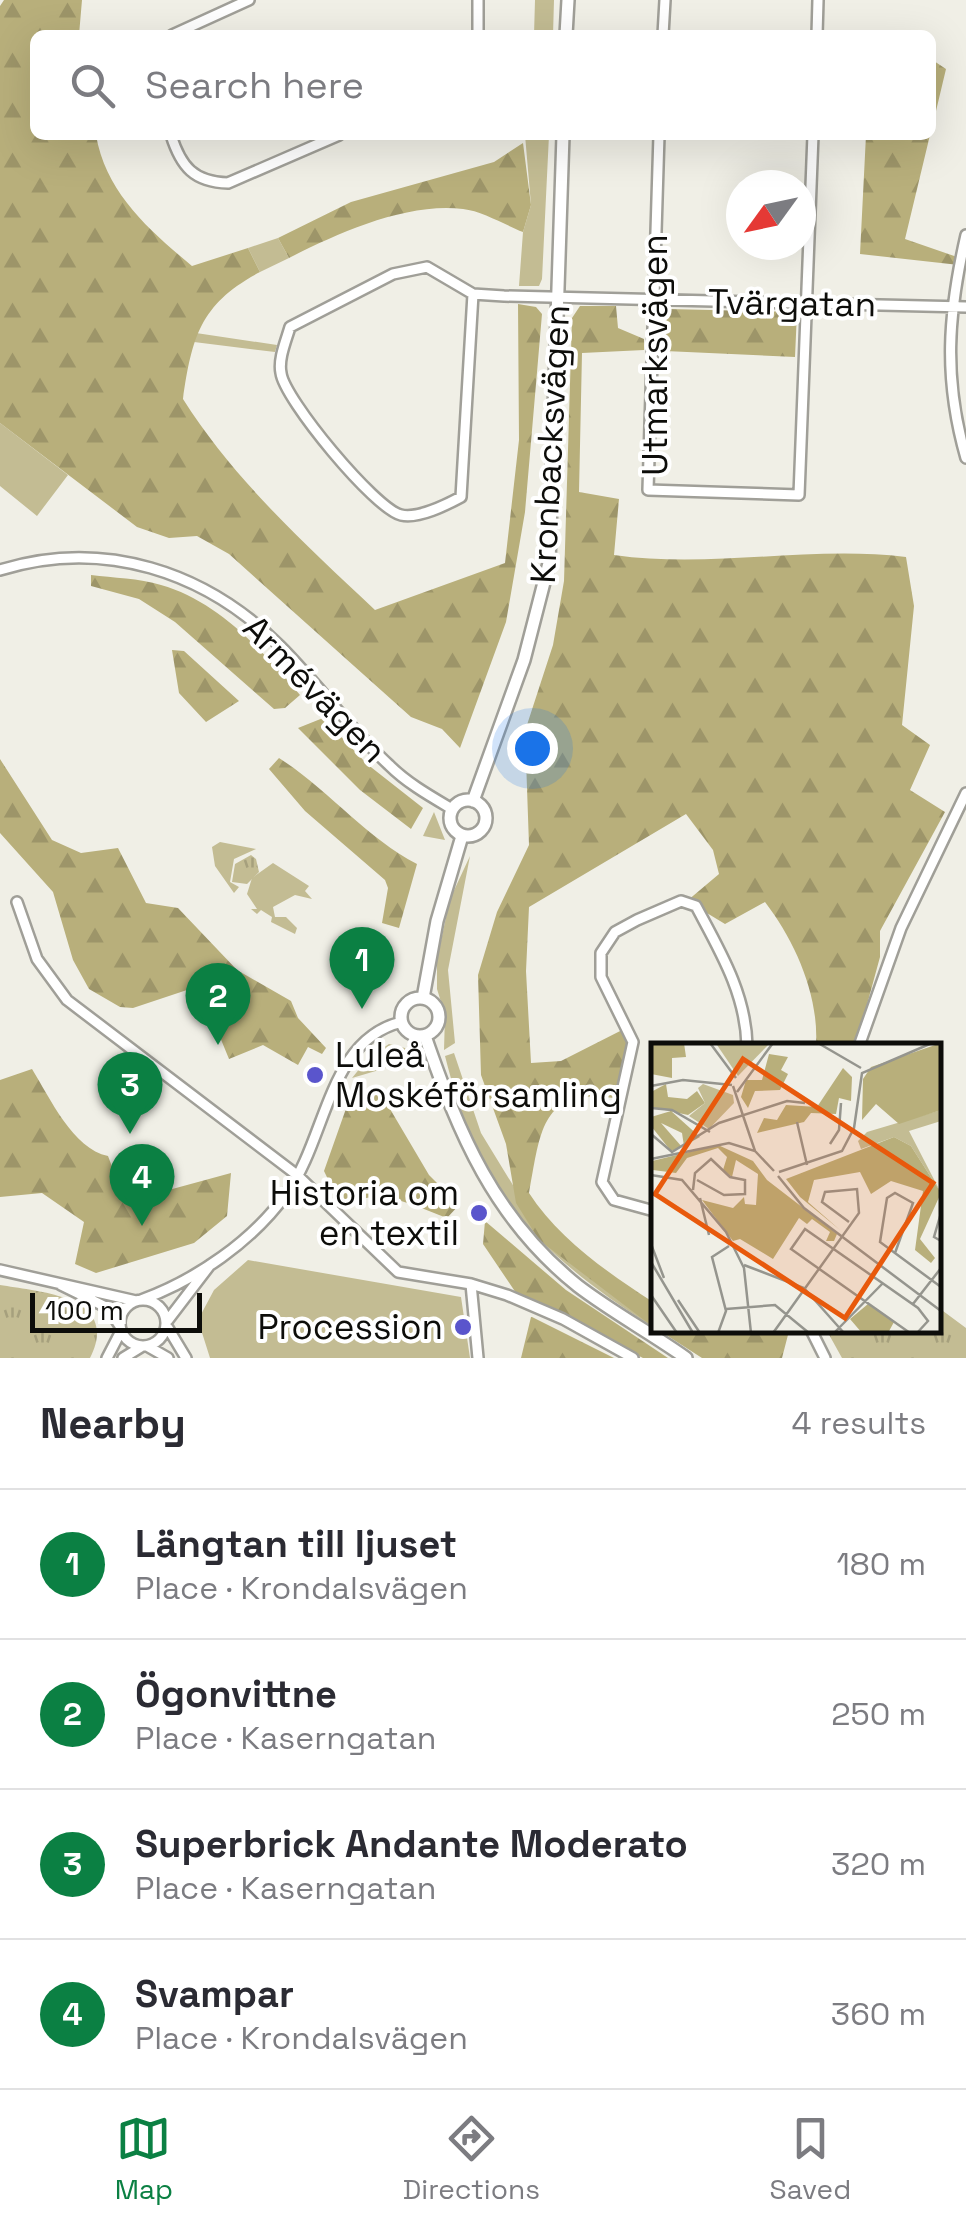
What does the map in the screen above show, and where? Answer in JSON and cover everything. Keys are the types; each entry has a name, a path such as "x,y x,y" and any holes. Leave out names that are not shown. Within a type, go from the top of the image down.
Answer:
{"street":[{"path":"183,30 249,0"},
{"path":"478,0 478,30"},
{"path":"566,30 568,0"},
{"path":"663,30 665,0"},
{"path":"817,30 818,0"},
{"path":"173,140 178,157 191,174 209,182 228,183 327,140"},
{"name":"Kronbacksvägen","path":"473,801 524,660 549,563 564,140"},
{"name":"Utmarksvägen","path":"659,140 648,490 799,495 809,302"},
{"path":"809,302 813,140"},
{"path":"966,235 950,307 952,385 966,458"},
{"path":"427,268 473,294 461,497 417,514 400,515 368,489 281,377 290,327 393,274 427,268"},
{"name":"Tvärgatan","path":"473,294 966,307"},
{"name":"Armévägen","path":"0,570 59,556 112,558 139,562 201,587 254,622 280,646 389,766 452,809"},
{"path":"859,1043 900,928 966,794"},
{"path":"473,801 485,812 485,824 478,833 462,836 450,825 452,809 459,802 473,801"},
{"path":"423,998 445,890 462,836"},
{"path":"651,1210 614,1200 602,1182 633,1042 602,978 605,943 615,932 671,903 687,901 696,906 736,986 746,1020 747,1043"},
{"path":"17,902 37,959 67,1000 299,1177 398,1272 472,1284 563,1318 633,1358"},
{"path":"423,998 436,1004 440,1014 437,1028 425,1036 411,1034 402,1022 405,1006 423,998"},
{"path":"108,1358 124,1310 212,1263 256,1230 299,1177 319,1137 343,1067 369,1037 402,1022"},
{"path":"425,1036 470,1155 519,1232 580,1287 686,1358"},
{"path":"123,1358 160,1340 180,1298 212,1263"},
{"path":"0,1270 160,1306 186,1358"},
{"path":"59,1284 102,1304 131,1343 168,1358"},
{"path":"472,1284 478,1358"},
{"path":"812,1333 825,1358"}],"green space":[{"path":"4,0 82,0 79,30 30,30 30,140 97,140 119,192 145,224 192,266 248,248 260,272 212,309 196,339 183,399 248,484 375,610 505,563 519,440 518,304 536,307 542,314 525,512 506,622 460,748 442,729 411,717 229,554 197,536 169,538 137,527 0,423 0,6"},
{"path":"535,0 554,0 553,30 534,30"},
{"path":"936,62 946,69 936,111"},
{"path":"525,140 549,140 542,279 539,286 519,286 523,232 531,205"},
{"path":"866,140 929,140 905,239 960,258 959,265 860,254"},
{"path":"523,143 531,205 523,232 478,212 441,208 373,222 289,258 278,238 351,202 494,162"},
{"path":"278,238 289,258 260,272 248,248"},
{"path":"580,306 616,306 618,328 644,339 644,350 582,353 579,492 619,499 614,555 687,560 833,554 906,557 914,606 902,725 930,745 910,790 945,812 880,931 880,957 857,1043 816,1043 814,1007 803,969 765,902 725,924 687,901 719,874 713,850 686,814 529,907 526,971 531,1063 561,1061 628,1027 632,1042 621,1099 575,1099 560,1106 550,1117 537,1149 529,1193 569,1240 651,1301 651,1325 539,1240 516,1203 506,1144 481,1075 478,975 497,912 529,845 525,731 553,645 564,581 572,318"},
{"path":"667,309 797,312 795,357 665,351"},
{"path":"196,333 277,345 275,352 194,342"},
{"path":"0,423 68,475 37,516 0,486"},
{"path":"91,575 153,583 202,603 255,645 300,695 285,708 274,709 175,622 139,599 91,586"},
{"path":"172,650 184,651 239,701 206,722 179,693"},
{"path":"323,718 367,764 423,808 411,829 360,790 298,728"},
{"path":"279,758 381,841 417,864 399,928 382,923 388,888 385,880 305,811 269,769"},
{"path":"0,759 52,840 81,853 118,848 146,903 178,908 237,970 291,1001 298,1018 326,1048 322,1054 308,1047 298,1065 263,1045 229,1059 199,986 133,1008 120,1007 89,989 73,960 53,892 0,833"},
{"path":"434,812 445,840 423,836"},
{"path":"220,842 256,849 234,859 230,882 239,887 234,893 215,866 212,847"},
{"path":"251,855 259,872 247,884 232,882 235,864"},
{"path":"470,856 448,970 455,1043 444,1050 445,1015 437,989 437,959 450,899"},
{"path":"273,863 309,886 305,891 312,899 295,895 273,907 275,917 286,917 297,928 295,934 271,922 272,917 261,910 257,914 251,909 257,909 247,894 252,878"},
{"path":"389,1044 405,1048 413,1060 352,1078 369,1057"},
{"path":"454,1053 481,1133 522,1200 651,1311 651,1326 576,1273 518,1215 476,1146 445,1056"},
{"path":"32,1069 73,1133 84,1144 108,1156 122,1193 143,1197 231,1173 227,1216 194,1243 96,1273 75,1264 84,1222 42,1193 0,1197 0,1080"},
{"path":"380,1092 429,1175 459,1205 447,1218 396,1200 371,1197 346,1205 337,1198 324,1171 348,1103"},
{"path":"485,1221 566,1290 668,1358 643,1358 516,1293 483,1244"},
{"path":"248,1260 461,1297 470,1358 210,1358 198,1320 214,1290"},
{"path":"0,1285 56,1295 86,1310 95,1322 97,1338 90,1358 0,1358"},
{"path":"941,1309 966,1328 966,1358 842,1358 828,1333 941,1333"},
{"path":"532,1317 614,1358 521,1358"},
{"path":"663,1333 788,1333 782,1358 702,1358"}],"place":[{"name":"Längtan till ljuset","path":"362,1009"},
{"name":"Ögonvittne","path":"218,1045"},
{"name":"Luleå Moskéförsamling","path":"315,1075"},
{"name":"Superbrick Andante Moderato","path":"130,1134"},
{"name":"Historia om en textil","path":"479,1213"},
{"name":"Svampar","path":"142,1226"},
{"name":"Procession","path":"463,1327"}]}
